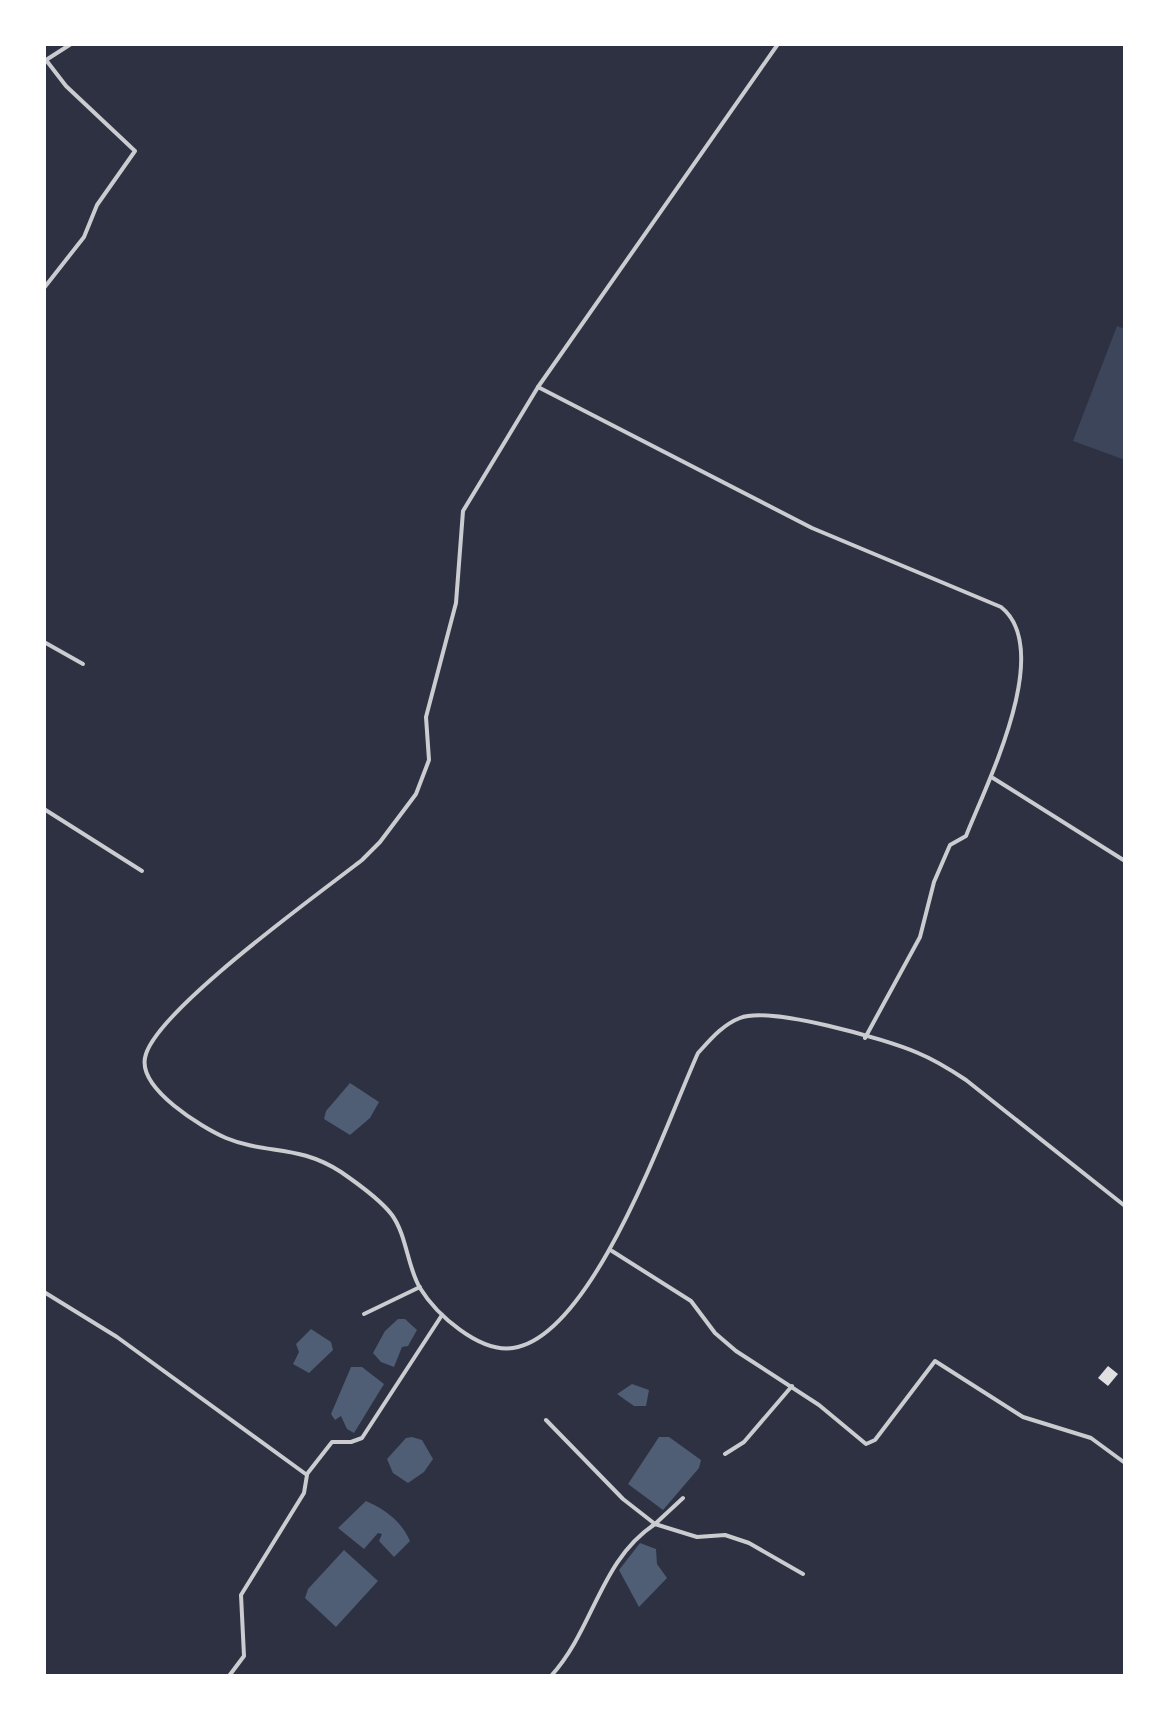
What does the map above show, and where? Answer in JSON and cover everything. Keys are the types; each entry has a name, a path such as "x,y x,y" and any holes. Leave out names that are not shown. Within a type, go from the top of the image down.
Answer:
{"street":[{"path":"44,288 84,237 97,205 135,151 66,86 45,60 71,44"},
{"path":"778,44 634,255 538,387 463,511 456,603 426,717 429,760 416,794 380,842 362,860 199,990 154,1038 145,1057 146,1076 156,1091 227,1138 289,1149 322,1160 363,1188 392,1215 420,1287 442,1315 490,1346 512,1348 530,1342 573,1302 612,1251 698,1053 717,1032 740,1018 781,1015 916,1052 966,1080 1125,1206"},
{"path":"538,387 812,528 1008,613 1018,631 1022,652 1014,706 993,778 966,836 953,842 943,859 920,937 865,1038"},
{"path":"44,642 83,664"},
{"path":"993,778 1125,861"},
{"path":"44,809 142,871"},
{"path":"612,1251 691,1301 715,1333 736,1351 792,1386 871,1444 935,1361 1023,1417 1091,1438 1125,1463"},
{"path":"364,1314 420,1287"},
{"path":"44,1292 117,1337 307,1475"},
{"path":"229,1676 244,1656 241,1595 304,1493 307,1475 332,1442 351,1442 362,1438 442,1315"},
{"path":"725,1454 744,1442 792,1386"},
{"path":"546,1420 623,1499 655,1524 697,1537 725,1535 749,1543 803,1574"},
{"path":"551,1676 588,1623 601,1587 613,1567 683,1498"}],"shaded area":[{"path":"1117,326 1125,329 1125,460 1073,441"},
{"path":"350,1083 379,1102 370,1118 350,1135 324,1119 326,1111"},
{"path":"398,1319 405,1319 417,1330 408,1346 402,1347 394,1367 381,1362 373,1353 385,1331"},
{"path":"311,1329 331,1342 333,1350 309,1373 293,1364 299,1352 296,1344"},
{"path":"351,1367 362,1367 384,1384 354,1433 347,1429 341,1416 335,1420 331,1414"},
{"path":"632,1384 649,1390 646,1406 634,1406 617,1394"},
{"path":"659,1437 669,1437 701,1460 699,1468 663,1510 628,1484"},
{"path":"406,1438 422,1440 433,1459 424,1472 408,1483 393,1473 387,1459"},
{"path":"366,1501 392,1517 410,1541 394,1557 379,1541 382,1534 378,1533 364,1549 338,1528"},
{"path":"640,1543 656,1549 657,1564 667,1578 639,1607 619,1570"},
{"path":"344,1550 378,1581 336,1627 305,1598 308,1589"}],"building":[{"path":"1108,1366 1118,1374 1108,1386 1098,1378"}]}
